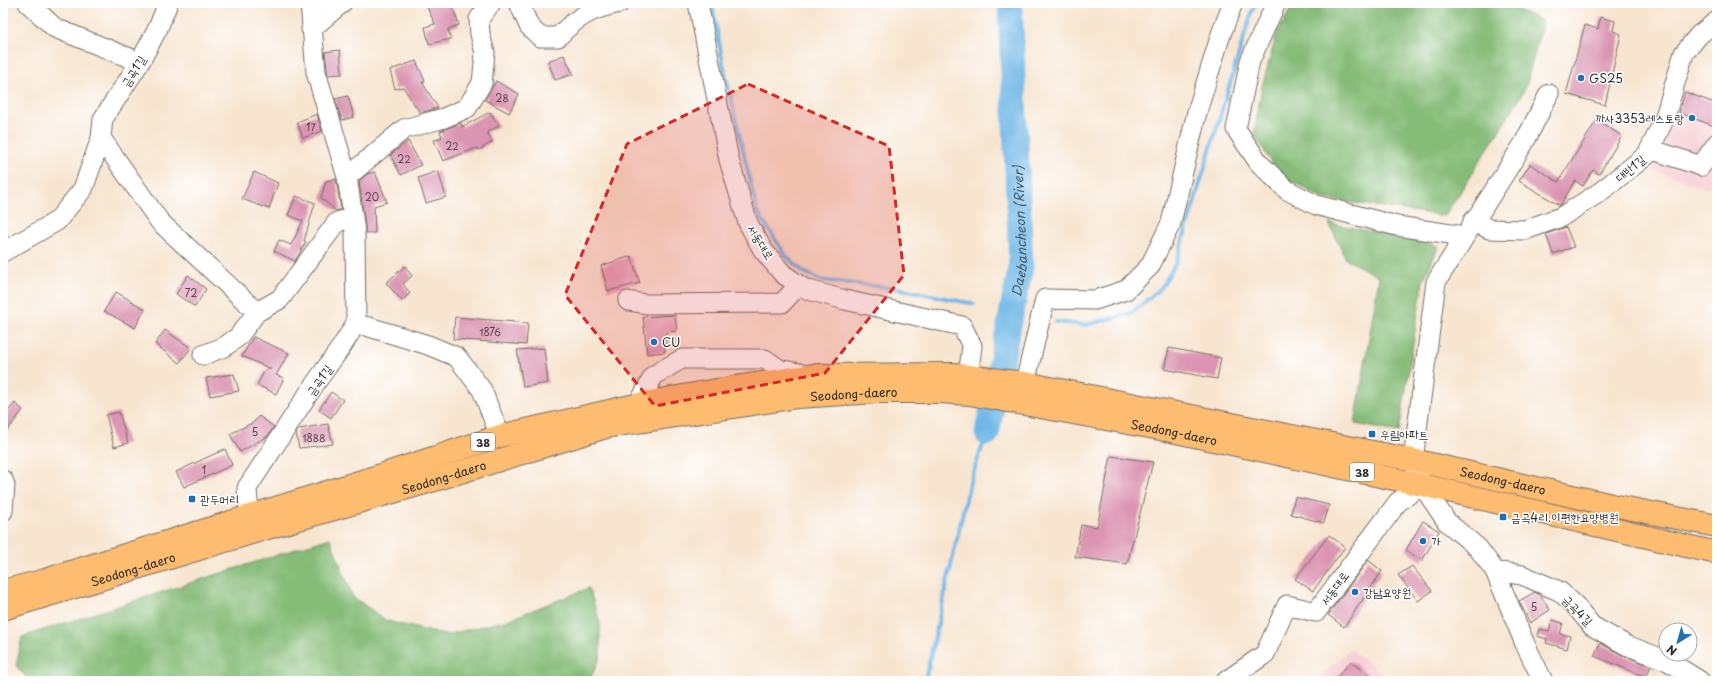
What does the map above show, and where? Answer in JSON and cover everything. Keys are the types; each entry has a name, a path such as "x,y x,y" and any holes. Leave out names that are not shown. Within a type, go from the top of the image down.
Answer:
{"main road":[{"name":"Seodong-daero","path":"3,604 256,522 378,476 500,436 638,405 716,390 814,375 952,374 975,384 1014,388 1413,460 1612,505 1717,526"},
{"name":"Seodong-daero","path":"256,522 425,483 606,427 797,397 878,392 940,392 975,384"},
{"name":"Seodong-daero","path":"1014,388 1171,430 1422,485 1717,553"}],"street":[{"path":"28,3 55,28 140,62"},
{"name":"금곡1길","path":"3,252 56,221 82,189 101,138 103,119 140,62 158,28 168,3"},
{"path":"310,3 311,29 316,72 347,177 353,216 355,232 356,323 428,345 457,358 482,390 500,436"},
{"path":"311,29 342,3"},
{"path":"347,177 404,129 444,118 467,108 482,83 486,53 480,34 480,19 491,3"},
{"path":"519,3 529,26 540,37 558,37 574,20 601,7 620,3"},
{"name":"서동대로","path":"698,3 729,160 748,223 763,250 782,274 805,289 845,300 962,326 972,346 975,384"},
{"path":"1014,388 1045,299 1095,300 1126,290 1150,266 1171,223 1197,112 1221,34 1233,3"},
{"name":"대반1길","path":"1276,3 1250,61 1236,129 1259,163 1287,190 1316,205 1397,226 1469,229 1489,228 1525,230 1561,217 1600,192 1647,155 1664,120 1684,53 1699,35 1717,21"},
{"path":"1543,681 1525,644 1495,571 1478,548 1446,522 1422,485 1413,460 1436,282 1524,143 1549,94"},
{"path":"101,138 160,222 258,312"},
{"path":"1650,149 1701,166 1717,143"},
{"path":"203,355 224,347 238,337 258,312 280,299 336,222 353,216"},
{"path":"628,301 646,304 782,303 799,285"},
{"name":"금곡1길","path":"256,522 248,503 247,488 356,323"},
{"path":"638,405 654,375 682,359 765,359 779,369 814,375"},
{"path":"3,480 5,485 3,510"},
{"name":"서동대로","path":"1226,681 1266,654 1287,605 1316,612 1398,502 1422,485"},
{"name":"금곡4길","path":"1495,571 1522,575 1559,591 1574,604 1592,626 1626,645 1668,661 1700,681"}],"highlighted area":[{"path":"748,84 889,146 904,275 825,373 655,406 565,295 627,144"}],"shaded area":[{"path":"1684,89 1717,102 1717,175 1708,189 1652,170"},
{"path":"1350,649 1394,681 1316,681"}],"green space":[{"path":"1294,3 1502,3 1543,21 1526,86 1445,216 1321,198 1277,172 1254,134 1262,87 1277,33"},
{"path":"1329,223 1439,246 1423,281 1399,432 1355,424 1379,277 1346,259"},
{"path":"330,538 353,597 387,621 445,635 505,621 589,588 600,623 600,658 589,681 30,681 16,666 22,637"}],"building":[{"path":"425,3 451,3 459,25 448,29 451,39 429,44 425,27 435,24"},
{"path":"1600,17 1615,21 1613,31 1621,34 1605,105 1566,94 1585,25 1598,29"},
{"path":"340,50 342,74 328,75 325,52"},
{"path":"564,55 573,74 555,80 548,61"},
{"path":"416,61 425,81 422,82 438,108 420,113 403,87 395,89 390,70"},
{"path":"496,81 519,94 509,113 485,100"},
{"path":"1685,92 1717,104 1717,127 1679,113"},
{"path":"348,96 354,117 342,120 335,99"},
{"path":"490,112 499,126 487,132 492,142 479,150 477,148 443,161 434,140 442,137 440,131 461,123 462,127"},
{"path":"317,114 322,131 303,138 297,122"},
{"path":"1597,120 1622,136 1599,174 1593,170 1583,186 1575,181 1561,204 1559,205 1519,181 1530,164 1558,182"},
{"path":"408,141 421,165 401,175 390,155"},
{"path":"438,171 446,197 426,203 418,178"},
{"path":"254,172 278,183 269,209 242,199"},
{"path":"375,172 387,202 374,206 375,233 366,233 359,181 367,174"},
{"path":"336,179 341,209 336,211 321,198 326,181"},
{"path":"296,196 315,203 304,241 306,242 295,261 274,251 279,240 291,245 303,221 288,215"},
{"path":"1566,227 1574,247 1553,254 1546,234"},
{"path":"631,256 640,283 608,291 601,266"},
{"path":"405,266 412,276 403,284 410,293 402,301 386,283"},
{"path":"188,275 206,289 195,307 176,294"},
{"path":"116,292 145,309 135,328 104,311"},
{"path":"675,315 677,331 665,333 665,352 647,354 643,317"},
{"path":"455,317 528,323 526,345 453,339"},
{"path":"165,330 191,348 179,363 155,344"},
{"path":"253,337 289,353 276,375 284,378 276,394 257,385 265,370 271,369 242,356"},
{"path":"544,348 548,383 523,387 517,350"},
{"path":"1169,348 1221,358 1217,379 1164,369"},
{"path":"234,374 239,391 210,396 206,378"},
{"path":"331,392 343,400 331,418 319,410"},
{"path":"15,403 23,410 3,436 3,417"},
{"path":"119,412 128,443 114,447 106,415"},
{"path":"259,416 274,427 268,436 240,452 230,434 254,422"},
{"path":"328,424 333,444 299,448 296,433 299,429"},
{"path":"225,449 232,465 184,487 176,472"},
{"path":"1111,456 1153,462 1127,564 1075,557 1081,525 1097,527"},
{"path":"1295,497 1329,505 1324,523 1291,514"},
{"name":"가","path":"1423,521 1439,531 1422,561 1406,550"},
{"path":"1329,535 1345,547 1313,591 1295,579"},
{"name":"강남요양원","path":"1368,560 1382,571 1344,627 1328,615"},
{"path":"1412,566 1432,591 1418,601 1398,575"},
{"path":"1535,592 1540,595 1550,610 1530,623 1519,601"},
{"path":"1552,620 1563,623 1560,634 1570,636 1567,649 1546,643 1547,639 1537,636 1539,629 1549,631"},
{"path":"1600,643 1622,655 1651,666 1646,677 1594,656"},
{"path":"1351,661 1377,681 1359,681 1354,677 1351,681 1334,681"}],"waterway":[{"path":"712,3 722,59 757,211 786,256 802,271 820,280 902,289 974,304"},
{"name":"Daebancheon (River)","path":"987,433 1021,266 1010,3"},
{"path":"1056,322 1086,325 1132,313 1161,288 1176,263 1251,14 1256,3"},
{"path":"925,681 969,485 987,433"}],"place":[{"name":"GS25","path":"1581,78"},
{"name":"까사3353레스토랑","path":"1692,118"},
{"name":"CU","path":"654,342"},
{"name":"우림아파트","path":"1372,434"},
{"name":"관두머리","path":"192,499"},
{"name":"금곡4리.이편한요양병원","path":"1503,517"},
{"name":"가","path":"1423,541"},
{"name":"강남요양원","path":"1355,592"}]}
